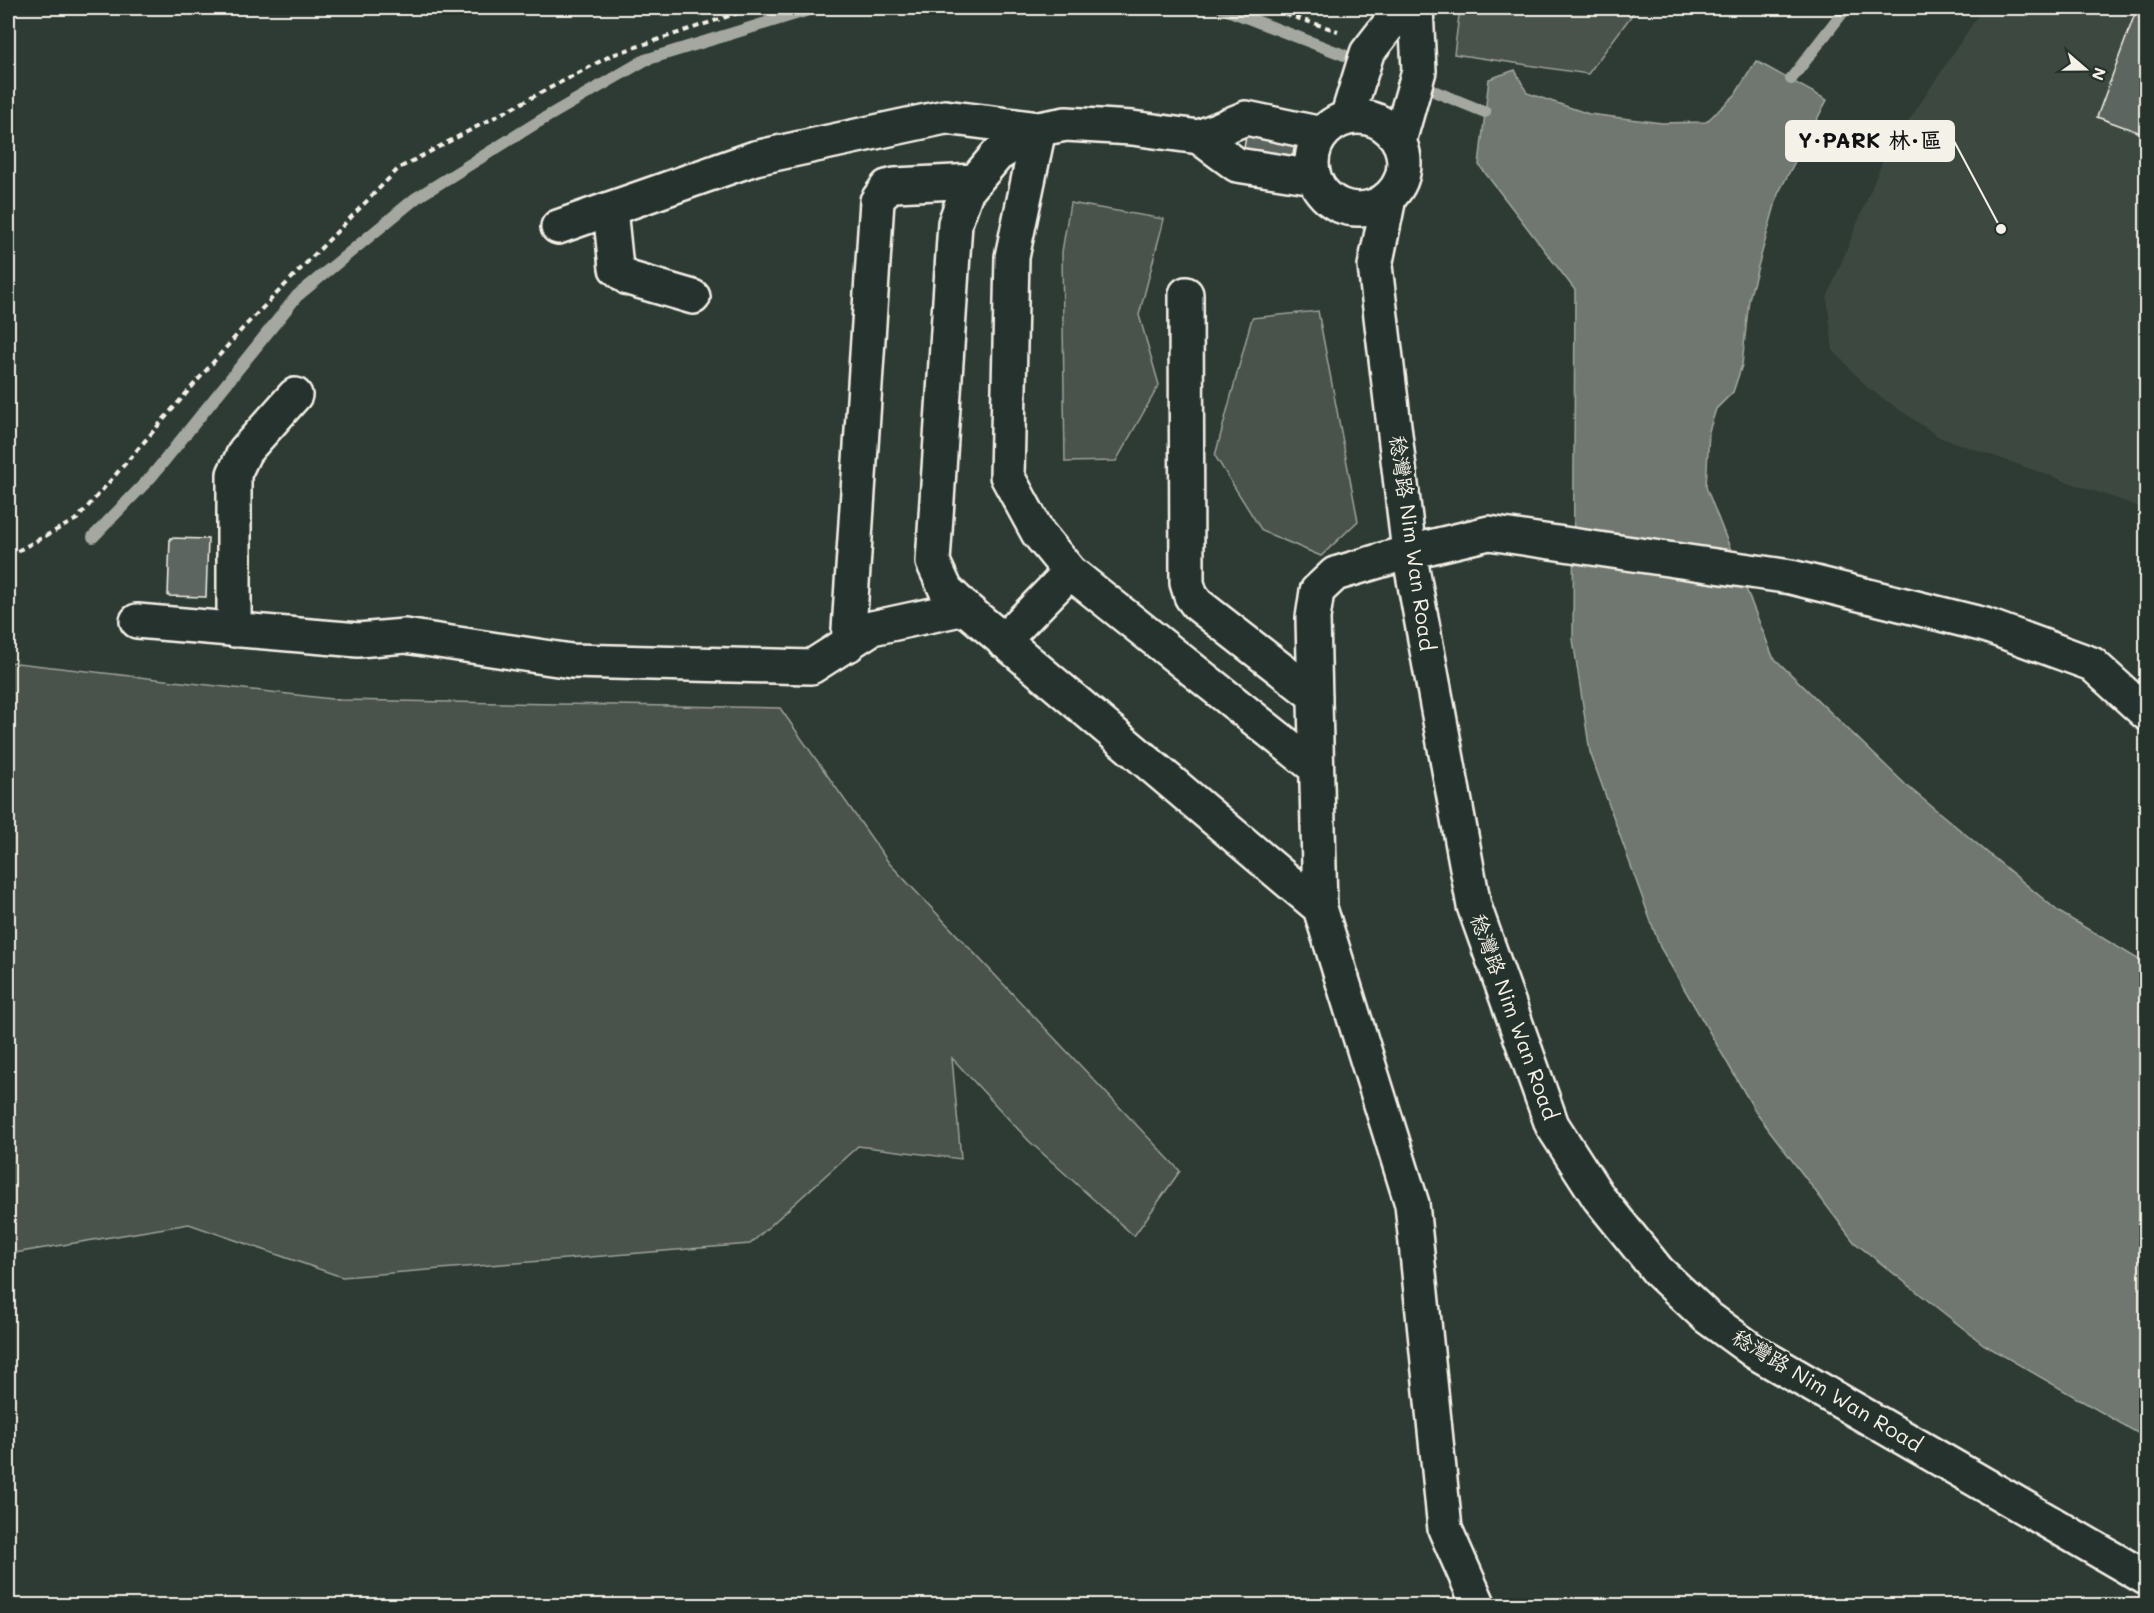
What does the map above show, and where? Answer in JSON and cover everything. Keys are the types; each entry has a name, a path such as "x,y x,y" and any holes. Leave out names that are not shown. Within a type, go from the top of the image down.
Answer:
{"lane":[{"path":"1199,137 1237,165 1314,177 1311,162 1314,147 1334,126 1367,53 1402,8"},
{"name":"稔灣路 Nim Wan Road","path":"1416,8 1419,71 1399,141 1404,155 1404,171 1398,186 1389,198 1375,266 1409,552 1474,906 1552,1125 1599,1198 1658,1271 1707,1317 1755,1352 2146,1578"},
{"path":"558,227 755,158 945,117 1039,129 1066,124 1199,137 1246,118 1334,126 1362,116 1377,120 1389,128 1399,141"},
{"path":"1039,129 997,155 966,192 955,223 933,562 946,590 965,608 1320,908"},
{"path":"1039,129 1012,257 1007,476 1038,533 1070,572 1316,768"},
{"name":"稔灣路 Nim Wan Road","path":"1314,177 1321,191 1332,201 1346,208 1375,266"},
{"path":"848,645 878,201 887,187 895,185 975,181"},
{"path":"1346,208 1361,210 1376,206 1389,198"},
{"path":"610,209 616,268 621,274 693,297"},
{"path":"1186,294 1187,583 1197,604 1315,696"},
{"path":"234,630 234,474 245,451 295,395"},
{"path":"1479,1605 1445,1529 1412,1204 1320,908 1313,618 1317,591 1335,574 1409,552 1490,533 1791,577 1985,624 2092,664 2146,713"},
{"path":"1003,641 1070,572"},
{"path":"137,621 358,640 405,636 571,661 811,667 872,628 965,608"}],"path":[{"path":"8,556 77,519 243,328 399,168 612,55 753,8"},
{"path":"1264,8 1346,34"}],"shaded area":[{"path":"1460,8 1637,8 1588,74 1454,54"},
{"path":"1983,8 2146,8 2146,509 1939,437 1868,388 1833,350 1827,298 1883,160"},
{"path":"1756,61 1827,100 1778,194 1749,299 1742,365 1733,392 1716,409 1709,431 1706,487 1773,657 1906,785 2059,912 2146,964 2146,1438 1983,1344 1854,1242 1757,1114 1660,947 1590,752 1573,639 1575,290 1479,165 1489,79 1515,70 1527,93 1589,114 1662,123 1706,122 1735,95"},
{"path":"1070,203 1164,219 1139,315 1159,385 1116,461 1065,462 1062,252"},
{"path":"1318,311 1358,521 1321,556 1262,531 1215,456 1252,318"},
{"path":"8,662 340,700 780,708 889,863 1180,1171 1134,1236 1029,1141 952,1058 961,1159 858,1146 750,1244 342,1277 189,1224 8,1254"}],"building":[{"path":"2137,8 2146,8 2146,135 2097,117"},
{"path":"1247,131 1295,140 1292,162 1243,153"},
{"path":"170,538 208,539 206,597 168,596"}],"waterway":[{"path":"93,537 152,476 297,296 416,198 538,122 645,60 815,8"},
{"path":"1222,8 1344,55"},
{"path":"1791,79 1846,8"},
{"path":"1436,92 1485,112"}],"place":[{"name":"Y·PARK 林·區","path":"2001,229"}]}
